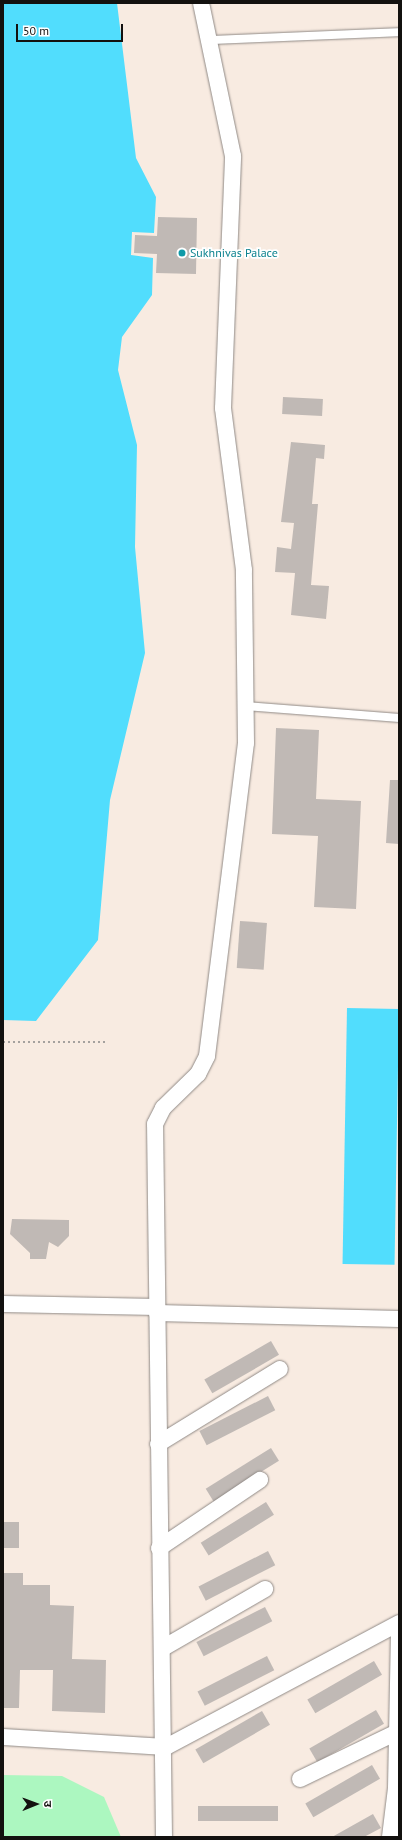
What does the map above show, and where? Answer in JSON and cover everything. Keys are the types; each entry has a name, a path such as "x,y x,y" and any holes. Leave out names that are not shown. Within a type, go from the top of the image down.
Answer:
{"street":[{"path":"164,1837 166,1747 158,1444 155,1124 163,1108 198,1074 207,1056 246,743 244,570 223,408 225,283 233,156 210,40 201,3"},
{"path":"3,1304 399,1319"},
{"path":"158,1444 280,1368"},
{"path":"160,1548 260,1480"},
{"path":"163,1648 265,1589"},
{"path":"3,1737 166,1747 399,1623"},
{"path":"388,1836 398,1788 395,1733 398,1713 399,1637"},
{"path":"300,1779 395,1733"}],"lane":[{"path":"210,40 399,32"},
{"path":"246,706 399,718"}],"path":[{"path":"3,1042 105,1042"}],"shaded area":[{"path":"3,3 399,3 399,1837 3,1837"}],"green space":[{"path":"3,1775 62,1776 104,1797 121,1837 3,1837"}],"water":[{"path":"3,3 117,3 136,158 156,197 154,233 132,232 131,255 153,258 152,295 122,337 118,370 137,445 135,547 145,653 110,800 98,940 36,1021 3,1020"},
{"path":"347,1008 399,1009 395,1265 343,1264"}],"building":[{"path":"158,217 197,218 196,274 156,273 157,254 134,253 135,235 157,236"},
{"path":"283,397 323,399 322,416 282,414"},
{"path":"291,442 325,445 324,459 316,458 312,504 318,504 311,585 329,586 326,619 291,615 295,573 275,572 277,547 291,549 294,523 281,522"},
{"path":"276,728 319,730 316,799 361,801 356,909 314,907 318,836 272,834"},
{"path":"390,780 399,780 399,844 386,843"},
{"path":"240,921 267,923 264,970 237,968"},
{"path":"12,1219 69,1220 69,1236 58,1247 49,1242 46,1259 30,1259 30,1253 10,1234"},
{"path":"271,1341 279,1355 212,1393 204,1380"},
{"path":"268,1396 275,1410 207,1445 199,1431"},
{"path":"271,1448 279,1461 214,1502 206,1489"},
{"path":"266,1502 274,1515 209,1556 201,1543"},
{"path":"3,1522 19,1522 19,1548 3,1548"},
{"path":"268,1551 275,1565 206,1601 199,1586"},
{"path":"3,1573 23,1573 23,1585 50,1585 50,1605 74,1606 72,1659 106,1660 105,1713 52,1711 53,1670 20,1670 19,1708 3,1708"},
{"path":"265,1607 272,1621 204,1656 196,1642"},
{"path":"267,1656 274,1670 205,1706 198,1691"},
{"path":"374,1661 382,1675 315,1713 307,1700"},
{"path":"376,1710 384,1724 317,1762 309,1748"},
{"path":"262,1711 270,1725 203,1763 195,1750"},
{"path":"372,1765 380,1779 313,1817 305,1804"},
{"path":"198,1806 278,1806 278,1821 198,1821"},
{"path":"373,1814 381,1828 364,1837 332,1837"}],"place":[{"name":"Sukhnivas Palace","path":"182,253"}]}
